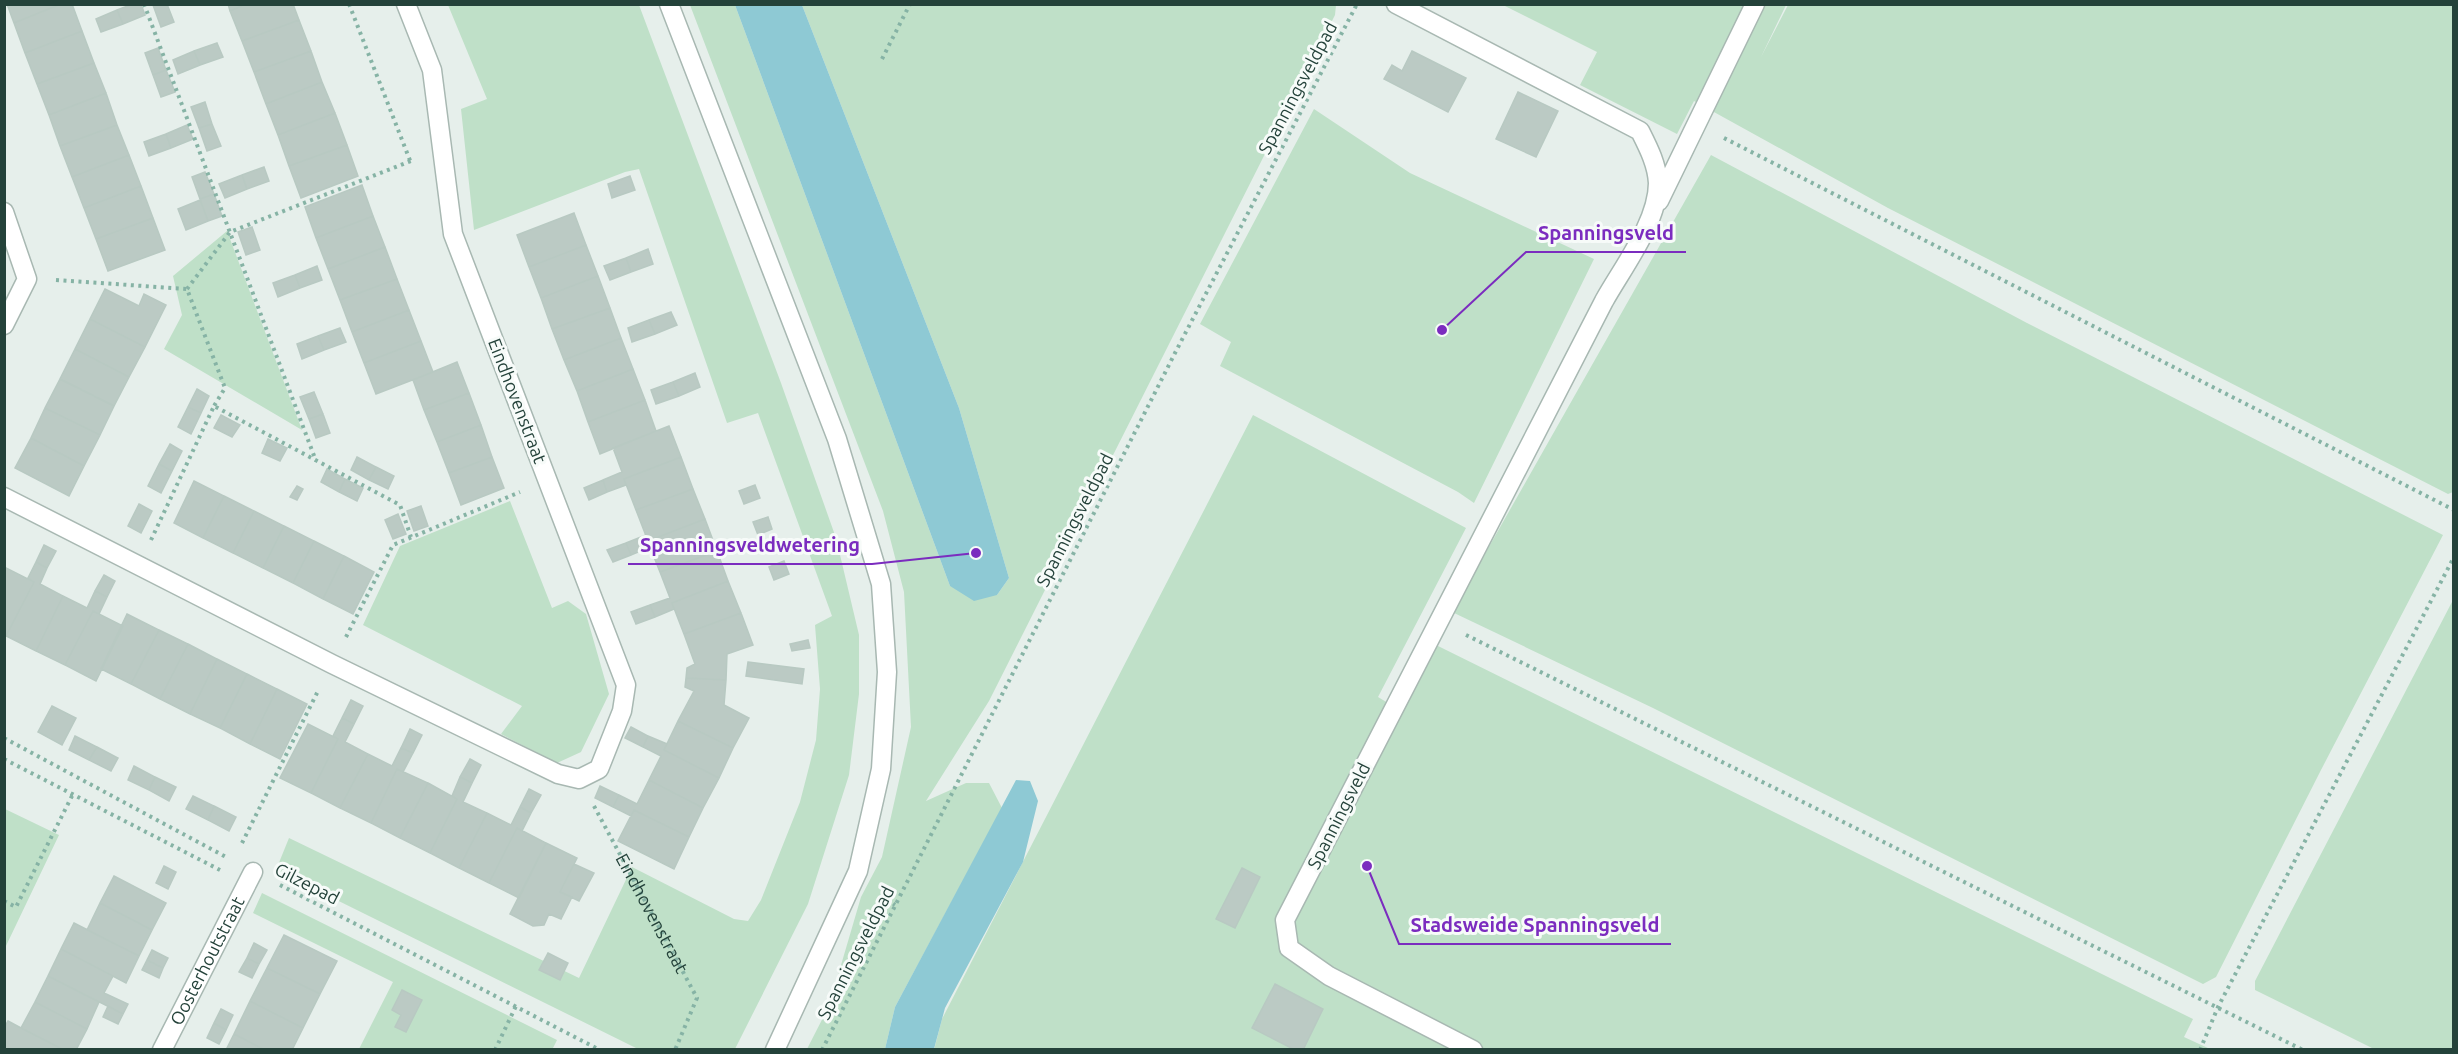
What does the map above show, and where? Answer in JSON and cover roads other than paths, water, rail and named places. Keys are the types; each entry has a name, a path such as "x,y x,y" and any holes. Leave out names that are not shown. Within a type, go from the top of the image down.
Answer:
{"street":[{"name":"Eindhovenstraat","path":"4,497 332,664 558,774 579,779 599,769 622,711 626,685 453,234 432,70 406,4"},
{"path":"669,4 837,439 881,584 887,672 881,769 858,871 776,1050"},
{"name":"Spanningsveld","path":"1396,4 1640,131 1653,157 1658,183 1653,214"},
{"name":"Spanningsveld","path":"1473,1050 1321,971 1289,948 1285,920 1605,301 1653,214 1755,4"},
{"path":"4,212 27,279 4,325"},
{"name":"Oosterhoutstraat","path":"162,1050 250,878"}],"water":[{"path":"735,5 802,5 959,408 1009,578 997,595 974,601 950,586"},
{"path":"1016,780 1030,781 1038,801 1023,862 945,1008 934,1049 885,1049 895,1007"}],"place":[{"name":"Spanningsveld","path":"1442,330"},
{"name":"Spanningsveldwetering","path":"976,553"},
{"name":"Stadsweide Spanningsveld","path":"1367,866"}]}
